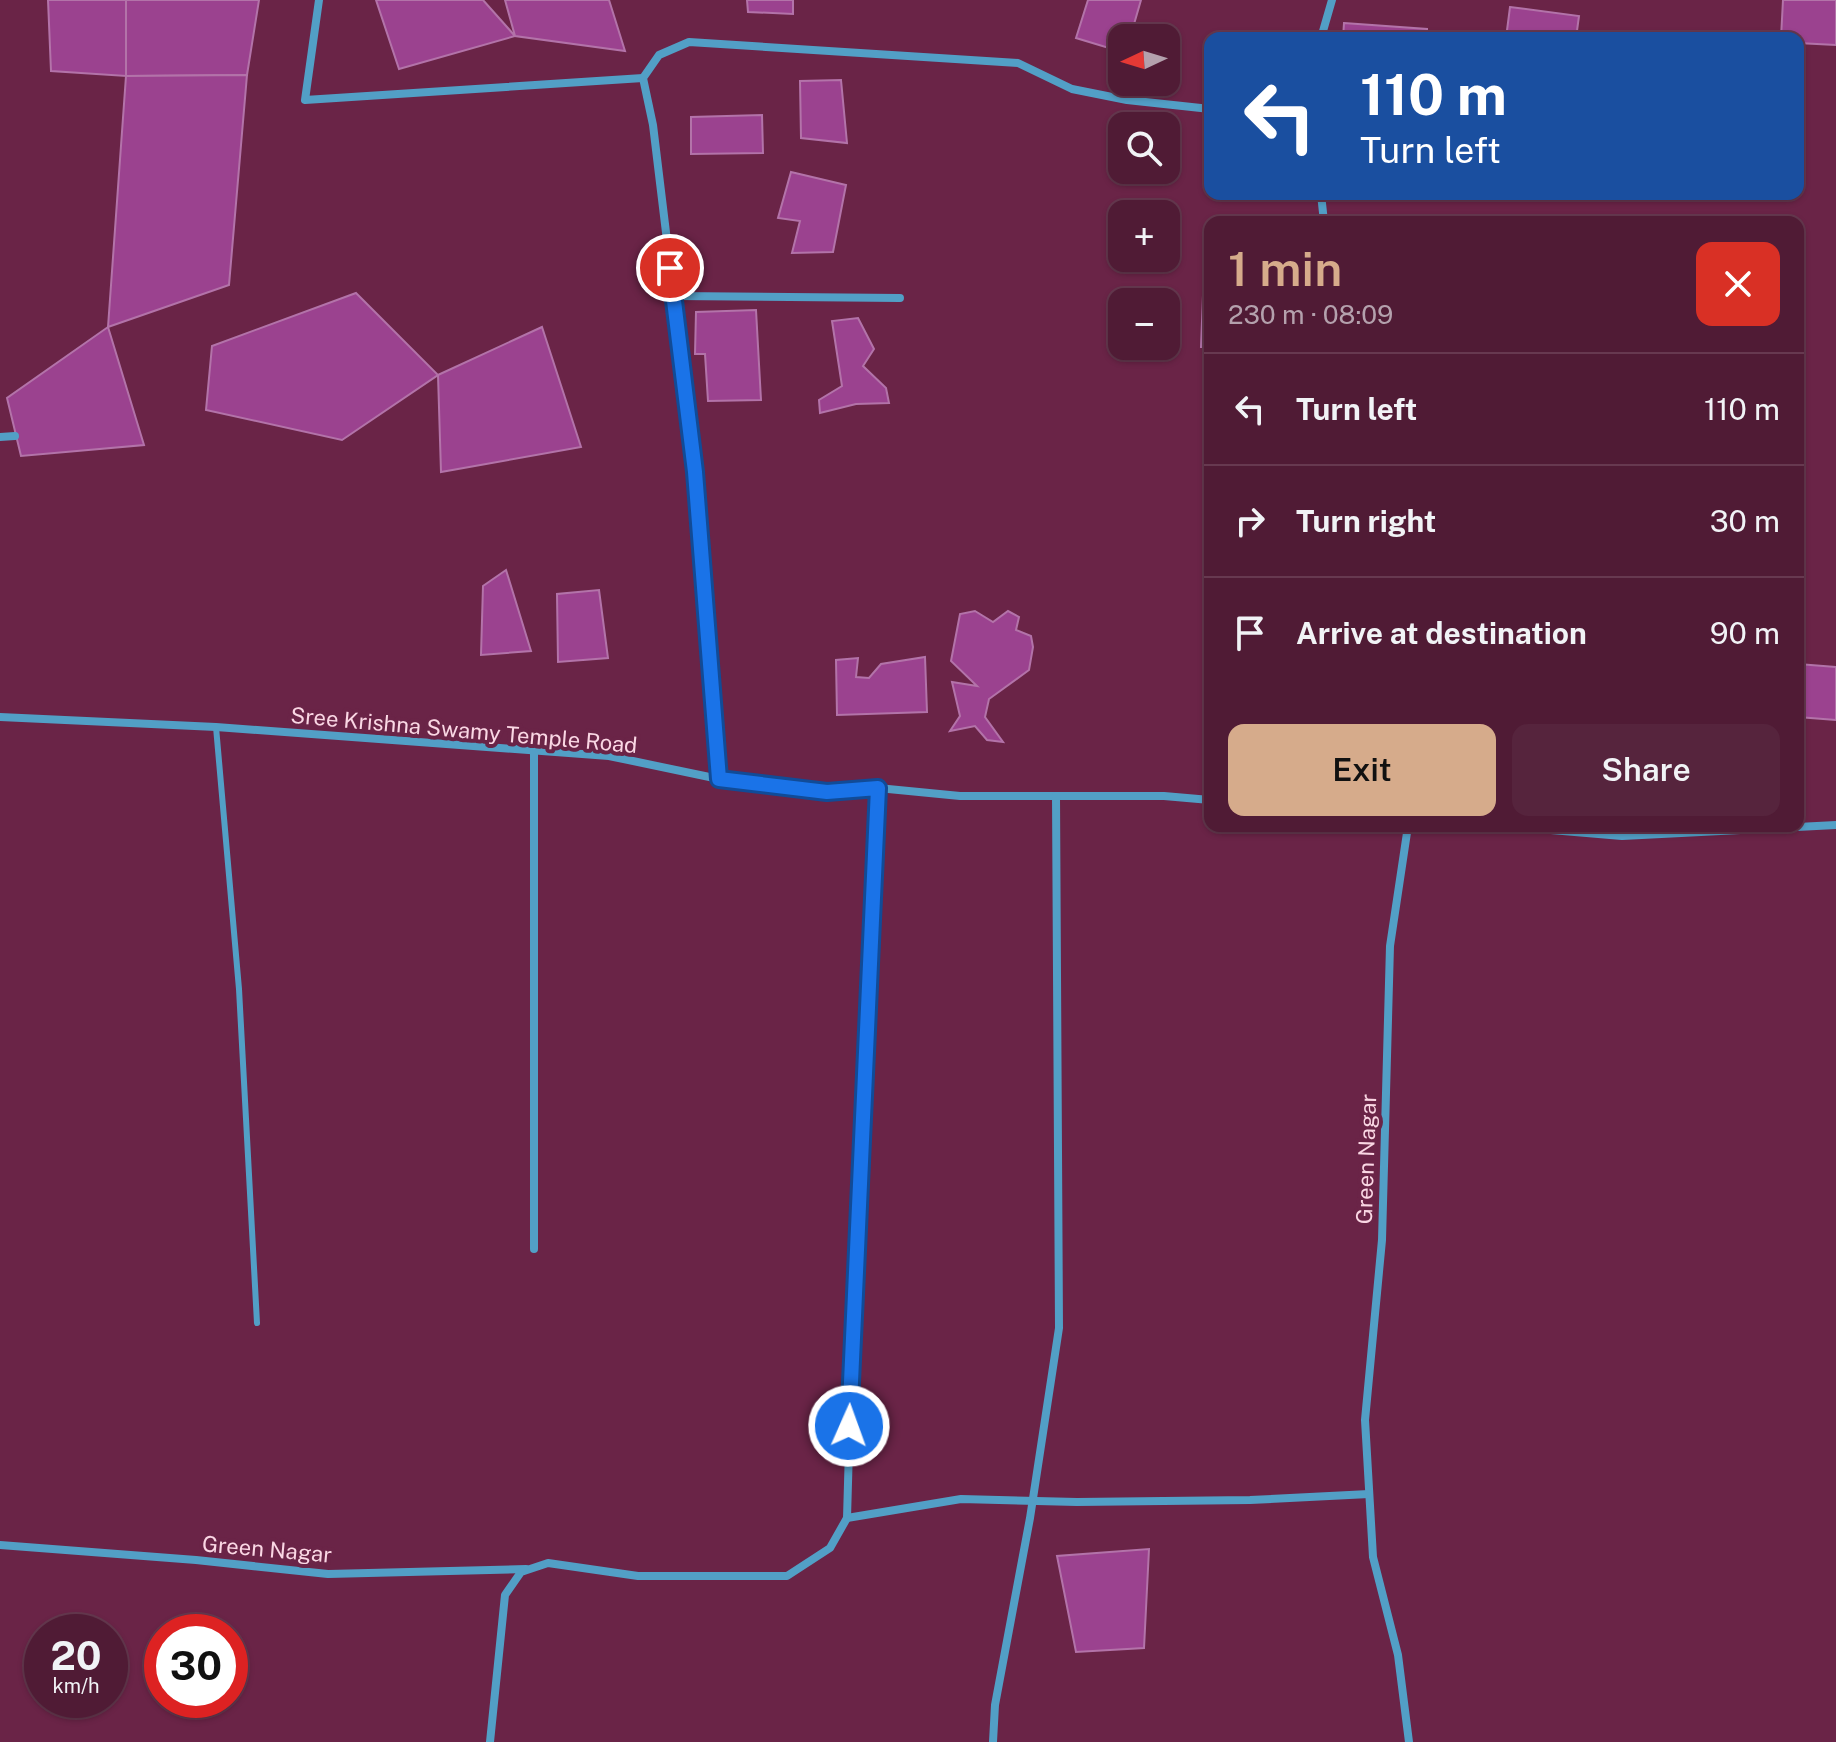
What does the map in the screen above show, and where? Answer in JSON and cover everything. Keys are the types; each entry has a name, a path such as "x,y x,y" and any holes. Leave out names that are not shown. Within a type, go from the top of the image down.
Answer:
{"street":[{"path":"319,0 305,100 643,78"},
{"path":"1323,32 1332,0"},
{"path":"719,779 695,472 653,125 643,78 659,55 689,42 1018,63 1072,89 1127,100 1204,108"},
{"path":"674,296 900,298"},
{"path":"0,437 15,436"},
{"name":"Sree Krishna Swamy Temple Road","path":"0,717 216,727 609,756 719,779 827,792 878,788 960,796 1164,796 1204,799"},
{"path":"534,751 534,1249"},
{"path":"878,788 855,1258 847,1518 961,1499 1250,1500 1369,1494"},
{"path":"993,1742 995,1705 1033,1501 1059,1328 1056,796"},
{"path":"1804,827 1836,825"},
{"name":"Green Nagar","path":"1407,832 1390,946 1382,1240 1365,1420 1373,1557 1398,1655 1409,1742"},
{"path":"1574,832 1622,836 1700,832"},
{"name":"Green Nagar","path":"0,1545 328,1574 531,1569 548,1563 638,1576 787,1576 830,1548 847,1518"},
{"path":"490,1742 505,1595 521,1572 531,1569"}],"lane":[{"path":"216,727 239,989 257,1323"}],"building":[{"path":"48,0 126,0 126,76 51,71"},
{"path":"126,0 259,0 247,75 126,76"},
{"path":"376,0 483,0 515,36 399,69"},
{"path":"505,0 609,0 625,51 515,36"},
{"path":"747,0 793,0 793,14 748,12"},
{"path":"1088,0 1141,0 1134,24 1108,24 1108,48 1076,38"},
{"path":"1783,0 1836,0 1836,45 1804,43 1804,32 1781,32"},
{"path":"1510,7 1579,16 1577,32 1507,32"},
{"path":"1344,23 1427,29 1427,32 1343,32"},
{"path":"247,75 229,285 108,327 126,76"},
{"path":"841,80 847,143 801,138 800,81"},
{"path":"762,115 763,153 691,154 691,117"},
{"path":"791,172 846,185 833,252 792,253 800,221 778,218"},
{"path":"1204,270 1204,347 1201,347"},
{"path":"356,293 438,375 342,440 206,410 212,346"},
{"path":"756,310 761,400 708,401 705,354 695,354 696,312"},
{"path":"858,318 874,349 863,366 886,388 889,403 856,404 820,413 819,400 842,386 832,321"},
{"path":"108,327 144,445 21,456 7,398"},
{"path":"542,327 581,447 441,472 438,375"},
{"path":"506,570 531,651 481,655 483,586"},
{"path":"599,590 608,658 558,662 557,594"},
{"path":"975,611 993,622 1008,611 1019,617 1016,630 1031,636 1033,647 1029,670 989,699 985,717 1003,742 987,740 975,726 950,731 960,716 952,682 977,686 951,661 960,614"},
{"path":"925,657 927,712 837,715 836,660 858,658 856,677 869,678 881,664"},
{"path":"1804,664 1836,667 1836,720 1804,717"},
{"path":"1149,1549 1144,1648 1076,1652 1057,1556"}],"route":[{"path":"670,268 695,472 719,779 827,792 878,788 849,1426"}]}
